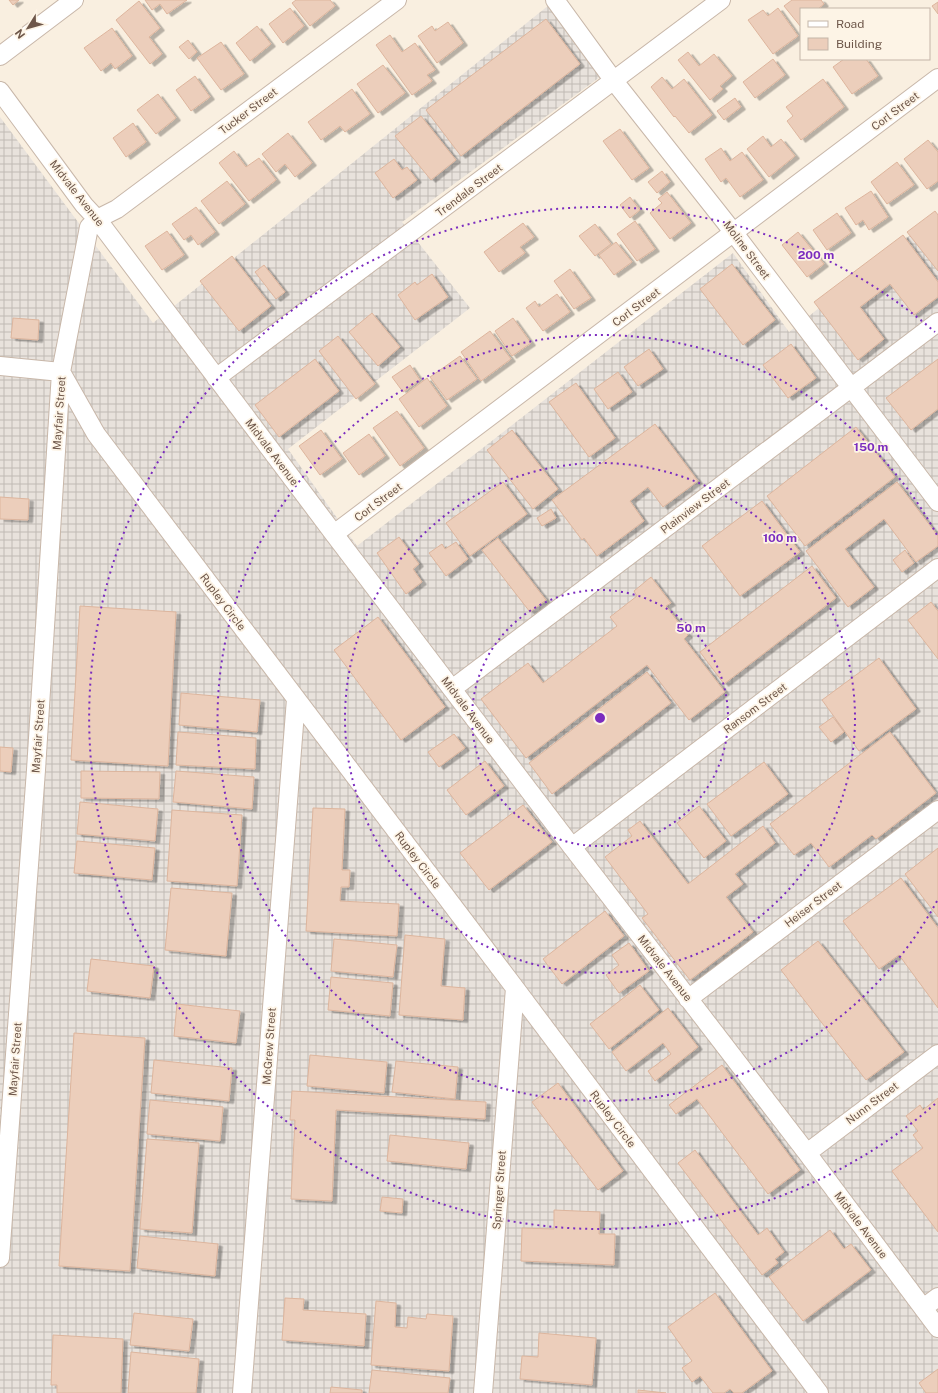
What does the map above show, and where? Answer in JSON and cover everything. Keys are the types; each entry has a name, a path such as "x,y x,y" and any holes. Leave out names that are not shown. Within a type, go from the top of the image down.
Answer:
{"street":[{"path":"0,56 74,0"},
{"name":"Tucker Street","path":"97,218 117,209 398,0"},
{"name":"Moline Street","path":"555,0 614,81 734,233 938,502"},
{"name":"Trendale Street","path":"216,378 721,0"},
{"name":"Corl Street","path":"334,534 938,78"},
{"name":"Midvale Avenue","path":"0,91 84,205 97,218 452,690 807,1153 938,1328"},
{"name":"Mayfair Street","path":"0,1258 35,786 61,372 89,228 97,218"},
{"name":"Plainview Street","path":"452,690 938,322"},
{"path":"0,366 61,372"},
{"name":"Rupley Circle","path":"61,372 96,434 819,1393"},
{"name":"Ransom Street","path":"572,847 938,568"},
{"name":"McGrew Street","path":"242,1393 296,699"},
{"name":"Heiser Street","path":"688,999 938,810"},
{"name":"Springer Street","path":"483,1393 515,988"},
{"name":"Nunn Street","path":"807,1153 938,1054"},
{"path":"923,1308 938,1297"}],"shaded area":[{"path":"549,5 600,77 402,222 470,308 288,449 357,546 733,253 789,332 938,213 938,1393 0,1393 0,117 153,323"}],"building":[{"path":"9,0 19,0 13,5"},
{"path":"145,0 187,0 167,14 160,4 152,10"},
{"path":"296,0 330,0 335,6 310,26 292,3"},
{"path":"792,0 821,0 824,4 819,8 800,8 800,26 784,6"},
{"path":"139,1 160,28 149,37 162,54 150,64 116,20"},
{"path":"938,2 938,14 932,6"},
{"path":"290,8 304,26 283,43 269,24"},
{"path":"778,8 798,36 773,54 748,20 763,10 768,16"},
{"path":"546,19 580,64 461,156 426,110"},
{"path":"448,22 463,43 437,63 418,36 432,26 435,31"},
{"path":"257,26 271,44 250,61 236,43"},
{"path":"112,28 132,56 115,69 111,63 101,71 84,48"},
{"path":"390,35 402,52 415,43 435,70 427,75 432,81 412,95 376,45"},
{"path":"188,40 197,52 189,59 179,47"},
{"path":"221,42 244,74 221,90 197,58"},
{"path":"688,52 699,66 714,54 732,76 720,86 723,89 710,100 678,60"},
{"path":"773,59 785,75 755,98 743,82"},
{"path":"843,60 867,60 878,76 852,94 833,67"},
{"path":"383,65 405,93 378,113 357,84"},
{"path":"195,76 210,97 191,111 176,90"},
{"path":"662,77 672,89 684,79 712,115 689,133 675,116 674,117 651,87"},
{"path":"823,79 844,107 801,140 787,121 793,116 786,107"},
{"path":"352,89 370,114 345,132 340,126 321,140 308,122"},
{"path":"158,94 176,118 156,134 137,110"},
{"path":"735,98 741,107 724,120 717,111"},
{"path":"421,116 456,160 431,180 395,136"},
{"path":"133,123 146,142 126,157 113,138"},
{"path":"620,129 649,168 632,180 603,141"},
{"path":"288,133 312,163 295,177 285,164 276,172 262,154"},
{"path":"763,136 771,147 781,139 795,156 769,177 747,149"},
{"path":"928,140 938,152 938,181 927,189 904,159"},
{"path":"721,148 730,161 742,152 763,180 740,197 726,178 721,182 705,159"},
{"path":"234,151 246,167 259,158 276,180 249,201 219,163"},
{"path":"394,159 402,170 407,167 417,180 393,198 375,173"},
{"path":"897,162 914,185 887,204 871,182"},
{"path":"662,171 670,182 657,193 648,182"},
{"path":"227,181 245,204 219,224 201,201"},
{"path":"871,191 888,217 869,230 863,220 856,225 845,208"},
{"path":"667,192 691,223 670,239 650,213 662,203 658,199"},
{"path":"630,197 640,210 630,218 620,205"},
{"path":"196,207 215,232 198,245 191,235 184,240 172,224"},
{"path":"935,211 938,215 938,271 907,232"},
{"path":"837,213 851,233 827,250 813,230"},
{"path":"635,221 655,249 637,261 617,234"},
{"path":"523,223 534,237 520,247 525,253 499,272 484,252"},
{"path":"595,224 611,244 595,256 579,236"},
{"path":"167,231 184,255 162,270 145,246"},
{"path":"798,232 824,264 807,277 782,245"},
{"path":"903,235 938,282 938,297 914,315 890,284 860,307 884,339 858,360 814,302"},
{"path":"616,242 632,262 614,275 599,255"},
{"path":"232,256 271,306 239,331 200,281"},
{"path":"732,264 775,320 743,345 700,289"},
{"path":"264,265 285,292 276,299 255,272"},
{"path":"570,269 591,298 574,309 554,281"},
{"path":"432,274 448,297 415,320 398,295 415,282 417,285"},
{"path":"557,294 570,312 543,331 526,308 535,301 539,307"},
{"path":"372,313 400,347 378,366 349,332"},
{"path":"13,318 39,320 38,340 11,338"},
{"path":"513,318 531,343 512,356 495,331"},
{"path":"490,331 511,359 481,381 461,352"},
{"path":"338,336 375,384 356,399 319,351"},
{"path":"791,344 816,378 788,398 763,365"},
{"path":"649,349 663,369 638,386 624,367"},
{"path":"460,356 477,379 447,400 430,377"},
{"path":"315,359 339,391 279,437 255,405"},
{"path":"938,359 938,409 911,430 886,398"},
{"path":"410,365 420,380 403,392 392,377"},
{"path":"618,372 632,392 608,409 594,389"},
{"path":"427,378 447,406 419,427 399,399"},
{"path":"576,383 615,438 589,457 549,402"},
{"path":"397,411 424,448 400,466 373,428"},
{"path":"655,424 698,481 663,507 648,487 630,501 644,521 597,556 584,538 582,540 552,500"},
{"path":"856,427 895,477 805,546 767,496"},
{"path":"321,430 342,459 320,475 299,446"},
{"path":"512,430 558,489 533,509 487,450"},
{"path":"369,434 385,456 359,475 343,453"},
{"path":"503,482 527,514 470,556 446,523"},
{"path":"897,482 938,536 938,546 916,562 884,519 845,549 874,587 848,607 806,551"},
{"path":"0,497 29,499 28,520 0,519"},
{"path":"762,501 800,552 740,596 702,546"},
{"path":"551,509 556,518 542,526 537,518"},
{"path":"399,537 419,564 413,569 422,582 406,594 377,553"},
{"path":"498,538 546,600 530,612 482,550"},
{"path":"456,542 468,559 446,576 429,553 442,544 445,549"},
{"path":"905,550 914,563 902,572 893,560"},
{"path":"812,566 836,598 724,684 700,652"},
{"path":"651,577 671,603 666,606 688,635 684,639 725,692 689,720 647,665 526,758 481,699 528,663 543,683 617,626 610,617 637,596 634,591"},
{"path":"931,602 938,611 938,659 908,620"},
{"path":"80,606 176,612 168,766 71,760"},
{"path":"378,617 445,707 401,740 334,650"},
{"path":"879,658 916,709 859,751 822,700"},
{"path":"647,672 671,703 552,794 529,763"},
{"path":"181,693 260,700 257,732 179,725"},
{"path":"833,717 844,732 831,742 819,727"},
{"path":"178,732 256,738 255,769 176,765"},
{"path":"890,732 936,793 876,839 872,835 829,867 811,843 794,855 770,824"},
{"path":"454,734 465,748 439,767 428,752"},
{"path":"0,747 13,748 11,772 0,771"},
{"path":"485,761 504,786 466,815 447,790"},
{"path":"764,762 788,794 731,836 707,804"},
{"path":"81,771 160,772 159,799 81,798"},
{"path":"176,771 254,777 252,809 173,802"},
{"path":"80,802 158,809 155,841 77,834"},
{"path":"523,805 552,842 489,890 460,853"},
{"path":"699,806 726,841 704,858 677,823"},
{"path":"313,808 345,809 342,870 350,870 349,887 341,887 340,901 399,904 397,936 306,931"},
{"path":"172,810 242,815 237,886 167,881"},
{"path":"640,821 688,884 763,826 775,843 735,874 743,884 726,897 753,932 690,980 642,918 648,914 605,857 632,836 628,830"},
{"path":"77,841 155,848 152,880 74,873"},
{"path":"938,848 938,917 905,874"},
{"path":"901,878 938,928 938,1008 899,955 879,969 843,921"},
{"path":"171,888 232,893 226,956 165,950"},
{"path":"605,911 624,936 562,984 543,959"},
{"path":"405,935 445,939 441,986 465,988 463,1020 399,1015"},
{"path":"334,939 397,945 393,977 331,971"},
{"path":"818,941 904,1052 866,1080 781,970"},
{"path":"629,943 649,971 619,993 606,975 619,965 612,955"},
{"path":"91,959 154,966 150,998 87,991"},
{"path":"331,977 393,983 390,1016 328,1010"},
{"path":"640,985 659,1010 609,1049 590,1024"},
{"path":"177,1004 240,1011 236,1043 174,1036"},
{"path":"668,1008 698,1047 655,1081 648,1071 671,1054 663,1043 626,1071 612,1052"},
{"path":"74,1033 145,1038 130,1271 59,1266"},
{"path":"310,1055 387,1062 384,1093 307,1086"},
{"path":"154,1060 232,1068 229,1101 151,1093"},
{"path":"396,1061 458,1067 455,1099 392,1092"},
{"path":"722,1065 800,1170 768,1194 697,1099 676,1114 669,1105"},
{"path":"558,1083 623,1171 598,1190 532,1102"},
{"path":"292,1091 486,1102 485,1119 336,1110 332,1201 291,1199 295,1120 290,1120"},
{"path":"938,1098 938,1232 892,1171 923,1148 913,1135 918,1131 906,1116 920,1105 923,1110"},
{"path":"150,1100 223,1107 220,1141 147,1134"},
{"path":"390,1135 469,1143 466,1169 387,1161"},
{"path":"147,1139 199,1143 192,1233 140,1229"},
{"path":"695,1150 758,1235 767,1228 784,1252 775,1259 778,1263 762,1275 678,1163"},
{"path":"382,1197 403,1199 402,1213 380,1211"},
{"path":"554,1210 600,1212 599,1234 615,1234 614,1265 521,1261 522,1228 554,1229"},
{"path":"830,1230 844,1249 851,1244 871,1270 803,1321 769,1277"},
{"path":"140,1236 218,1244 215,1276 137,1268"},
{"path":"715,1293 772,1371 742,1393 734,1393 730,1389 724,1393 713,1393 700,1376 692,1382 682,1368 692,1361 668,1327"},
{"path":"285,1298 304,1299 303,1310 366,1314 364,1346 282,1340"},
{"path":"376,1301 396,1303 395,1327 407,1328 408,1317 426,1319 427,1314 453,1316 449,1371 371,1365"},
{"path":"134,1313 193,1319 189,1351 130,1345"},
{"path":"539,1333 596,1338 592,1385 520,1379 522,1356 538,1357"},
{"path":"53,1335 123,1339 121,1393 57,1393 57,1385 51,1385"},
{"path":"131,1352 199,1359 196,1393 128,1393"},
{"path":"938,1369 938,1393 926,1393 919,1383"},
{"path":"372,1370 450,1378 448,1393 369,1393"},
{"path":"331,1387 362,1390 362,1393 330,1393"},
{"path":"638,1390 666,1393 638,1393"}]}
